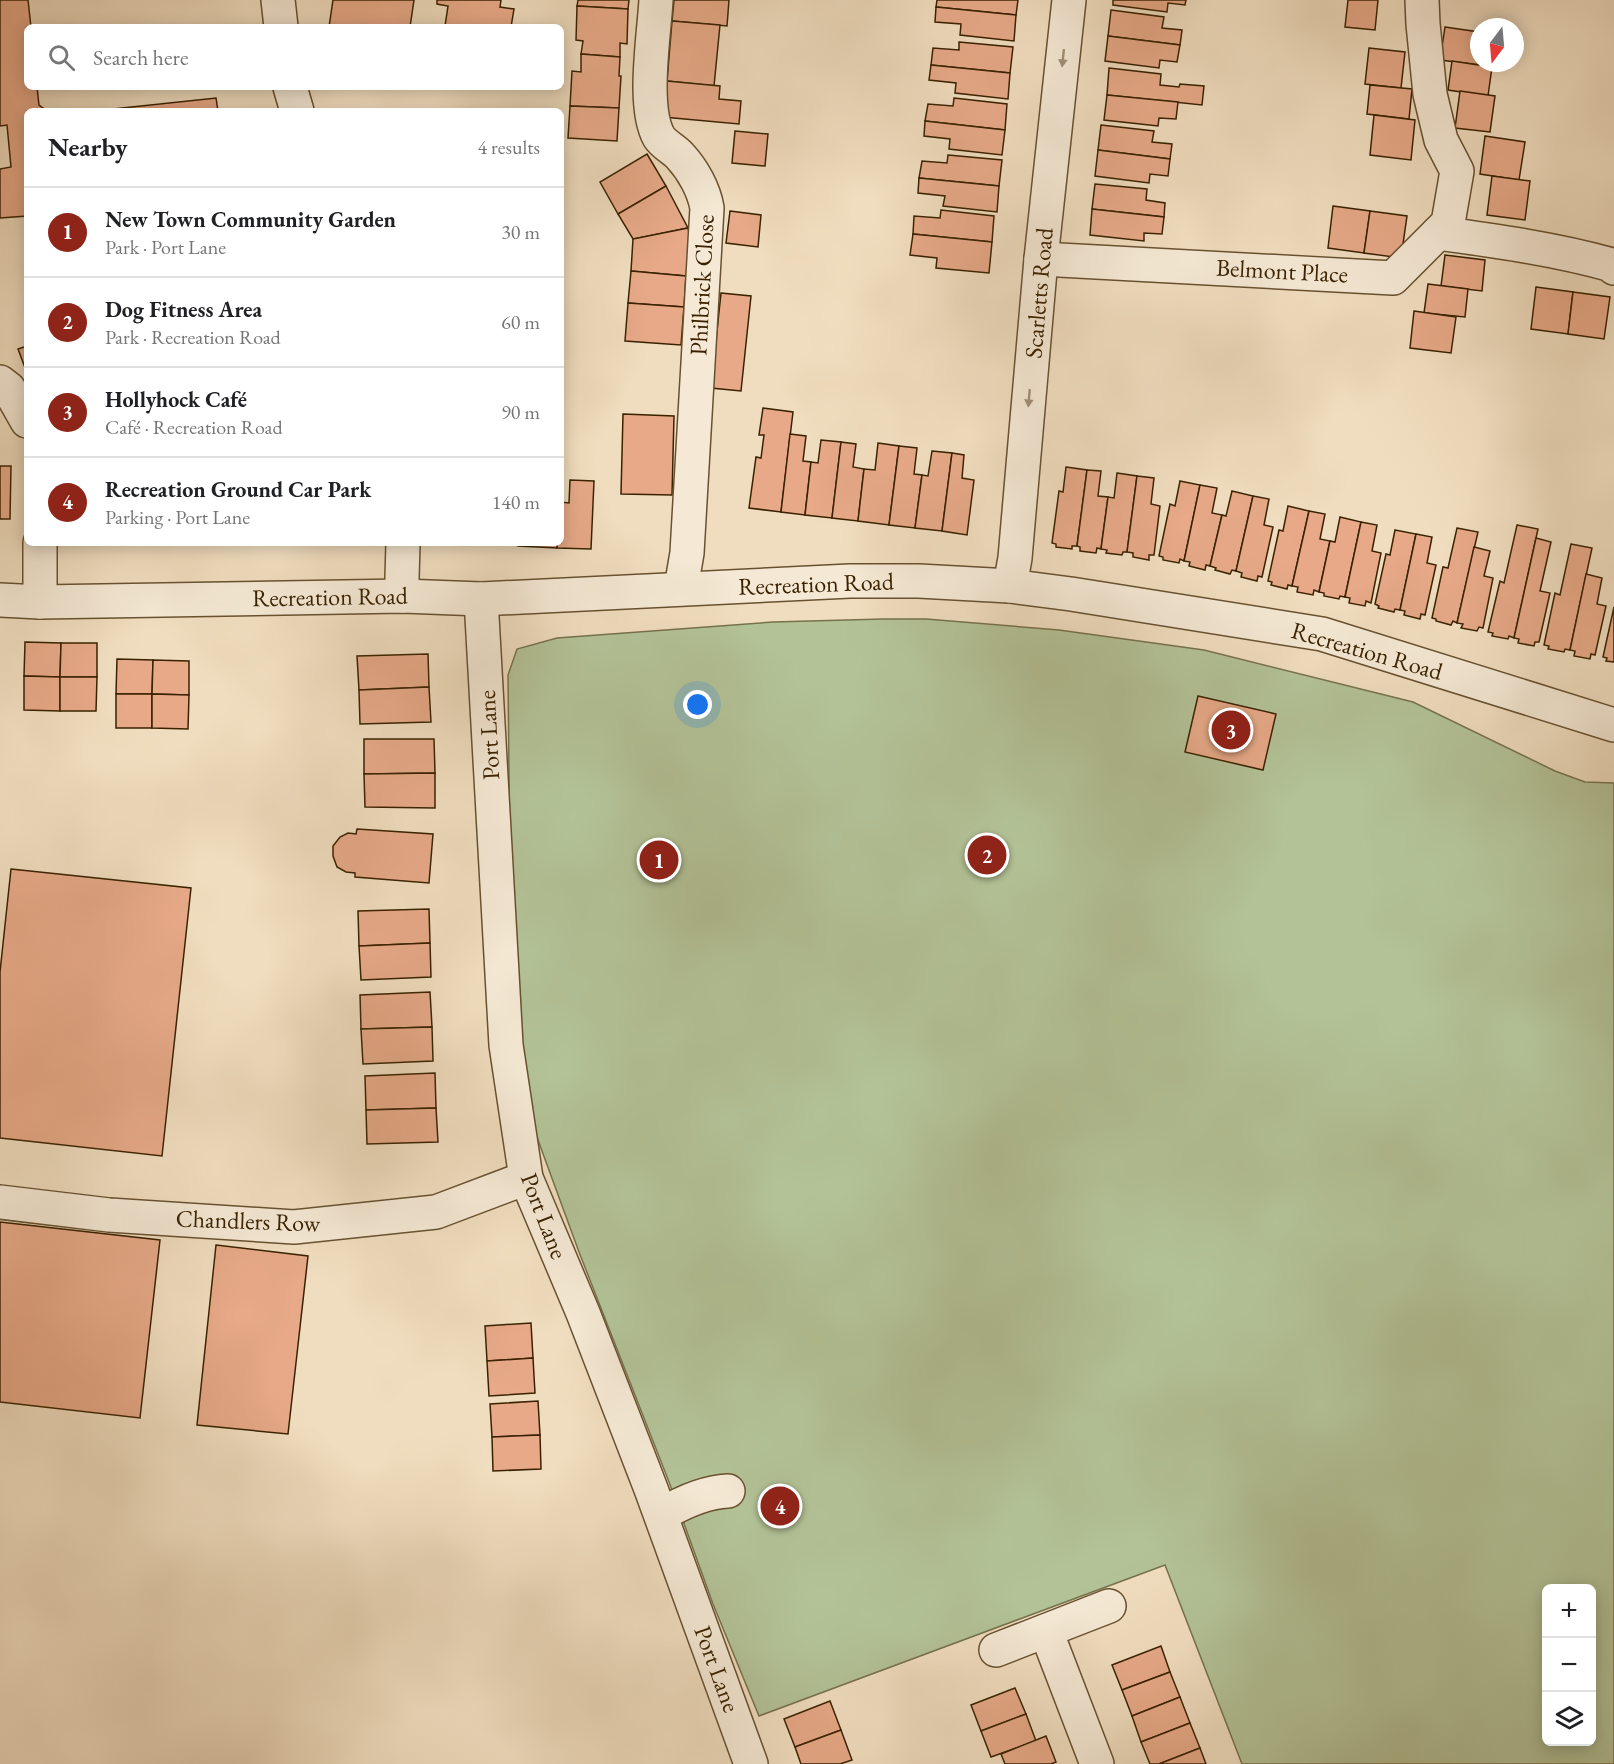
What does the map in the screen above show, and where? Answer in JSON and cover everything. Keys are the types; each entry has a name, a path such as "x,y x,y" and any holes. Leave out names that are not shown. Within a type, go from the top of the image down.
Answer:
{"street":[{"path":"278,0 281,24"},
{"name":"Philbrick Close","path":"656,0 650,84 651,114 660,139 680,156 704,192 707,208 687,553 681,588"},
{"name":"Scarletts Road","path":"1010,586 1015,558 1041,259 1069,0"},
{"name":"Belmont Place","path":"1041,259 1393,278 1448,223 1457,171 1441,140 1430,94 1422,0"},
{"path":"291,90 296,108"},
{"path":"1438,233 1491,240 1586,258 1612,265 1614,268"},
{"path":"0,382 9,389 24,416"},
{"path":"40,546 40,602"},
{"path":"403,546 403,596"},
{"name":"Recreation Road","path":"0,600 40,602 403,596 481,599 850,580 1010,586 1322,634 1614,725"},
{"name":"Port Lane","path":"481,599 506,1045 526,1178 583,1312 661,1515 751,1764"},
{"name":"Chandlers Row","path":"0,1202 109,1215 294,1227 436,1212 526,1178"},
{"path":"661,1515 678,1505 717,1491 728,1491"},
{"path":"996,1650 1109,1606"},
{"path":"1046,1631 1097,1764"}],"green space":[{"path":"883,619 926,619 1059,630 1204,650 1413,702 1555,771 1585,782 1614,783 1614,1764 1242,1764 1165,1565 759,1716 713,1604 669,1482 579,1252 527,1110 511,974 508,675 517,649 557,638 773,622"}],"building":[{"path":"0,0 28,0 31,24 24,24 24,90 37,90 39,105 43,108 24,108 24,216 0,218 0,169 11,167 7,125 0,126"},
{"path":"333,0 414,0 410,24 329,24"},
{"path":"437,0 501,0 500,7 514,9 512,24 445,24 448,6 437,4"},
{"path":"578,0 629,0 628,9 577,6"},
{"path":"674,0 729,0 727,26 672,21"},
{"path":"937,0 1018,0 1016,15 936,7"},
{"path":"1113,0 1186,0 1185,5 1168,3 1167,12 1113,5"},
{"path":"1348,0 1378,0 1375,30 1345,27"},
{"path":"577,6 628,9 627,44 620,43 620,57 581,54 583,41 576,40"},
{"path":"936,7 1016,15 1014,41 960,35 961,24 935,22"},
{"path":"1111,10 1164,17 1162,28 1182,30 1180,45 1108,36"},
{"path":"672,21 720,25 714,86 667,81"},
{"path":"1445,27 1470,31 1470,64 1440,60"},
{"path":"1108,36 1180,45 1177,62 1160,60 1159,68 1105,61"},
{"path":"959,42 1013,47 1010,73 931,65 933,48 959,50"},
{"path":"1369,48 1405,52 1401,88 1365,84"},
{"path":"581,54 620,57 619,108 570,106 572,71 581,72"},
{"path":"1452,61 1470,64 1470,72 1491,72 1488,96 1448,90"},
{"path":"931,65 1010,73 1008,99 955,93 956,83 929,80"},
{"path":"1109,68 1161,74 1160,85 1204,86 1202,105 1107,95"},
{"path":"667,81 720,86 719,99 741,101 739,124 663,117"},
{"path":"1370,85 1412,89 1409,119 1367,114"},
{"path":"1460,91 1495,96 1490,132 1455,128"},
{"path":"1107,95 1178,102 1176,119 1159,118 1158,126 1104,120"},
{"path":"216,98 218,108 122,108"},
{"path":"954,98 1007,104 1005,130 925,121 928,104 953,106"},
{"path":"570,106 619,108 617,141 568,138"},
{"path":"1374,115 1415,120 1411,160 1370,155"},
{"path":"925,121 1005,130 1002,155 949,149 950,139 924,136"},
{"path":"1101,125 1154,131 1152,142 1172,144 1170,159 1098,150"},
{"path":"735,131 768,134 765,166 732,163"},
{"path":"1485,136 1525,142 1519,180 1480,174"},
{"path":"1098,150 1170,159 1168,176 1150,174 1149,183 1095,176"},
{"path":"647,154 666,186 618,214 600,182"},
{"path":"948,155 1002,160 999,186 919,178 922,161 947,163"},
{"path":"1492,176 1530,181 1525,220 1487,215"},
{"path":"919,178 999,186 997,212 943,206 945,196 918,193"},
{"path":"1095,184 1147,189 1146,200 1165,203 1164,217 1092,209"},
{"path":"666,186 688,228 633,239 618,214"},
{"path":"1333,206 1370,211 1364,253 1328,248"},
{"path":"1092,209 1164,217 1162,234 1144,233 1144,241 1090,235"},
{"path":"941,210 994,216 992,242 913,234 914,216 940,218"},
{"path":"730,211 761,215 758,247 726,243"},
{"path":"1370,211 1407,216 1401,258 1364,253"},
{"path":"688,228 690,237 686,276 631,271 633,239"},
{"path":"913,234 992,242 989,273 936,268 937,258 910,255"},
{"path":"1445,255 1485,260 1482,291 1441,286"},
{"path":"631,271 686,276 684,307 628,303"},
{"path":"1428,284 1468,289 1465,317 1424,313"},
{"path":"1536,287 1573,292 1568,334 1531,329"},
{"path":"1573,292 1610,297 1604,339 1568,334"},
{"path":"721,293 751,296 741,391 711,388"},
{"path":"628,303 684,307 681,345 625,341"},
{"path":"1414,311 1456,317 1451,353 1410,348"},
{"path":"24,347 24,365 18,349"},
{"path":"763,408 793,412 781,512 749,508 756,457 761,458 764,435 759,435"},
{"path":"623,414 674,416 672,495 621,494"},
{"path":"790,434 806,436 803,461 811,462 805,515 781,512"},
{"path":"821,440 841,442 832,518 805,515 811,462 818,463"},
{"path":"841,442 856,444 853,467 864,469 858,521 832,518"},
{"path":"878,443 899,446 889,525 858,521 864,469 875,470"},
{"path":"899,446 917,448 914,474 922,475 915,528 889,525"},
{"path":"932,451 952,453 942,531 915,528 922,475 928,476"},
{"path":"952,453 964,455 962,478 974,480 967,535 942,531"},
{"path":"0,466 11,466 10,519 0,519"},
{"path":"1066,467 1087,470 1077,546 1072,546 1072,549 1056,547 1056,544 1052,543 1059,491 1063,492"},
{"path":"1087,470 1101,471 1098,496 1108,497 1101,549 1097,548 1096,553 1080,551 1080,547 1077,546"},
{"path":"1117,473 1137,476 1127,552 1123,552 1122,555 1106,553 1107,550 1101,549 1108,497 1114,498"},
{"path":"1137,476 1154,478 1151,504 1160,506 1154,555 1149,555 1149,560 1133,557 1133,553 1127,552"},
{"path":"570,480 594,481 591,549 557,548 557,546 564,546 564,502 569,503"},
{"path":"1180,481 1200,485 1184,561 1180,559 1179,563 1163,560 1163,557 1159,556 1170,504 1175,506"},
{"path":"1200,485 1217,488 1212,513 1222,515 1210,566 1206,565 1205,570 1189,566 1190,562 1184,561"},
{"path":"1232,491 1253,496 1236,571 1232,570 1230,574 1215,570 1216,568 1210,566 1222,515 1226,516"},
{"path":"1253,496 1269,499 1264,525 1273,527 1262,577 1258,576 1257,581 1241,577 1242,573 1236,571"},
{"path":"1288,506 1309,511 1292,586 1288,585 1287,589 1271,585 1272,582 1268,581 1279,530 1283,531"},
{"path":"1309,511 1325,514 1320,539 1330,541 1319,592 1314,590 1313,595 1297,592 1298,587 1292,586"},
{"path":"1340,517 1361,522 1345,597 1340,596 1339,599 1324,596 1324,593 1319,592 1330,541 1335,542"},
{"path":"1361,522 1377,525 1372,551 1381,553 1371,603 1366,601 1365,606 1349,603 1350,598 1345,597"},
{"path":"1517,525 1538,529 1514,638 1509,636 1508,639 1492,636 1493,633 1488,632 1500,581 1504,583"},
{"path":"1457,528 1478,532 1457,623 1453,621 1451,625 1432,618 1443,567 1448,568"},
{"path":"1395,530 1416,534 1400,610 1395,609 1394,612 1378,608 1379,606 1375,604 1386,554 1390,555"},
{"path":"1416,534 1432,537 1427,563 1436,565 1425,615 1421,614 1420,619 1404,615 1405,611 1400,610"},
{"path":"1536,538 1551,542 1540,591 1550,593 1539,642 1535,642 1534,646 1518,643 1519,639 1514,638"},
{"path":"1571,544 1592,548 1570,650 1565,649 1564,652 1548,649 1549,646 1544,645 1555,593 1560,595"},
{"path":"518,546 557,546 557,548"},
{"path":"1474,547 1490,551 1484,576 1493,578 1483,628 1479,627 1477,631 1461,628 1463,624 1457,623"},
{"path":"1586,574 1602,578 1597,604 1606,606 1595,655 1591,654 1590,659 1574,656 1575,651 1570,650"},
{"path":"1614,607 1614,662 1606,661 1607,658 1603,657"},
{"path":"25,642 61,643 60,677 24,676"},
{"path":"61,643 97,643 97,677 60,677"},
{"path":"428,654 429,687 359,690 357,656"},
{"path":"117,659 153,660 152,694 116,694"},
{"path":"153,660 189,661 189,695 152,694"},
{"path":"24,676 60,677 60,711 24,710"},
{"path":"60,677 97,677 96,711 60,711"},
{"path":"429,687 431,722 360,724 359,690"},
{"path":"116,694 152,694 152,728 116,728"},
{"path":"152,694 189,695 188,729 152,728"},
{"path":"1198,696 1276,714 1263,770 1185,752"},
{"path":"364,739 434,739 435,773 364,774"},
{"path":"435,773 435,808 365,807 364,774"},
{"path":"357,829 433,834 429,883 355,877 355,873 346,872 337,867 333,856 333,846 340,837 348,833 356,834"},
{"path":"11,869 191,888 162,1156 0,1138 0,972"},
{"path":"429,909 430,943 359,946 358,911"},
{"path":"430,943 431,977 361,980 359,946"},
{"path":"430,992 432,1027 361,1029 360,995"},
{"path":"432,1027 433,1061 363,1064 361,1029"},
{"path":"435,1073 436,1108 366,1110 365,1076"},
{"path":"436,1108 438,1142 367,1144 366,1110"},
{"path":"0,1222 160,1240 140,1418 0,1402"},
{"path":"216,1245 308,1256 288,1434 197,1425"},
{"path":"531,1323 533,1358 487,1361 485,1326"},
{"path":"533,1358 535,1393 489,1396 487,1361"},
{"path":"538,1401 540,1435 492,1437 490,1404"},
{"path":"540,1435 541,1469 493,1471 492,1437"},
{"path":"1161,1646 1170,1672 1122,1690 1112,1665"},
{"path":"1170,1672 1180,1697 1132,1716 1122,1690"},
{"path":"1015,1688 1026,1714 981,1731 971,1705"},
{"path":"1180,1697 1190,1723 1141,1742 1132,1716"},
{"path":"830,1701 841,1730 795,1747 784,1719"},
{"path":"1026,1714 1036,1741 991,1757 981,1731"},
{"path":"1190,1723 1200,1748 1159,1764 1150,1764 1141,1742"},
{"path":"841,1730 852,1760 840,1764 801,1764 795,1747"},
{"path":"1046,1736 1056,1762 1051,1764 1005,1764 1001,1754"},
{"path":"1200,1748 1206,1764 1159,1764"}],"place":[{"name":"Hollyhock Café","path":"1231,730"},
{"name":"Dog Fitness Area","path":"987,855"},
{"name":"New Town Community Garden","path":"659,860"},
{"name":"Recreation Ground Car Park","path":"780,1506"}]}
